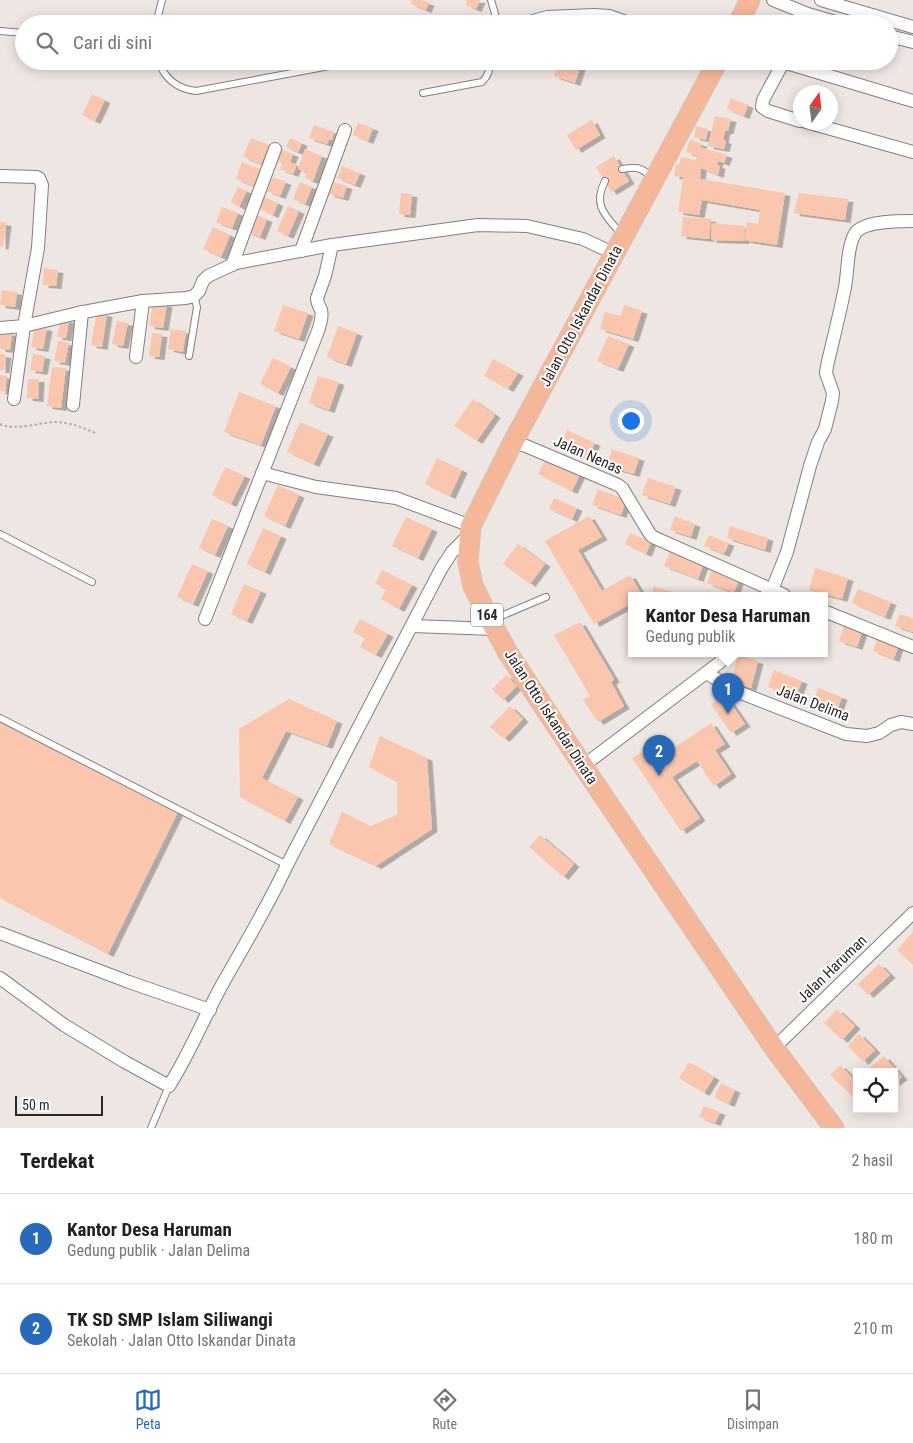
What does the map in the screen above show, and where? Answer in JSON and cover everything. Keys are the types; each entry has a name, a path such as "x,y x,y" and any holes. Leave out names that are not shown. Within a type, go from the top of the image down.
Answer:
{"main road":[{"path":"742,15 750,0"},
{"name":"Jalan Otto Iskandar Dinata","path":"713,70 513,442 471,530 468,562 473,586 508,653 774,1048 834,1128"}],"street":[{"path":"773,0 799,15"},
{"path":"821,0 872,15"},
{"path":"898,23 913,27"},
{"path":"898,38 913,42"},
{"path":"779,70 763,100 762,107 768,111 793,119"},
{"path":"810,70 913,101"},
{"path":"301,251 345,130"},
{"path":"835,130 913,152"},
{"path":"232,265 275,149"},
{"path":"0,176 37,177 42,185 38,248 24,326 14,399"},
{"path":"764,591 787,552 813,458 825,429 833,393 826,373 827,366 846,286 853,238 865,226 878,223 913,221"},
{"path":"0,328 24,326 82,312 143,301 194,296 199,291 204,278 232,265 332,245 478,225 527,226 620,246"},
{"path":"205,619 321,320 317,298 332,245"},
{"path":"136,357 143,301"},
{"path":"73,405 82,312"},
{"name":"Jalan Nenas","path":"513,442 618,485 622,488 651,536 764,591"},
{"path":"0,978 64,1025 124,1062 170,1086 222,985 274,893 441,569 452,552 471,530 396,498 316,487 262,473"},
{"path":"828,614 913,647"},
{"path":"412,626 493,625"},
{"path":"583,766 719,664 725,657"},
{"name":"Jalan Delima","path":"706,673 740,693 846,734 868,736 879,733 891,725 901,722 913,724"},
{"name":"Jalan Haruman","path":"774,1048 913,913"},
{"path":"0,933 129,982 210,1010"}],"lane":[{"path":"158,15 162,0"},
{"path":"491,0 495,15"},
{"path":"544,15 594,12 616,15"},
{"path":"0,31 15,32"},
{"path":"162,70 170,82 185,89 196,90 306,70"},
{"path":"423,93 482,82 489,70"},
{"path":"622,169 634,167 645,170 654,182"},
{"path":"605,181 600,190 601,210 620,246"},
{"path":"190,356 197,307 194,296"},
{"path":"0,534 92,582"},
{"path":"493,625 546,597"},
{"path":"0,718 287,865"},
{"path":"152,1128 170,1086"}],"path":[{"path":"0,424 10,427 56,422 78,425 95,433"}],"building":[{"path":"412,0 421,0 429,3 426,10 411,4"},
{"path":"467,0 480,0 476,9 466,5"},
{"path":"556,70 579,70 575,83 554,76"},
{"path":"92,94 105,100 95,121 82,115"},
{"path":"731,98 748,105 744,116 727,109"},
{"path":"715,116 731,119 728,131 725,131 723,140 726,141 724,149 708,146"},
{"path":"592,120 600,135 576,150 567,135"},
{"path":"358,123 373,128 368,141 353,135"},
{"path":"314,125 334,132 332,140 329,139 327,144 309,138"},
{"path":"696,126 708,129 706,140 694,137"},
{"path":"251,138 269,145 261,164 243,157"},
{"path":"290,138 302,143 298,152 286,147"},
{"path":"690,140 702,144 700,147 727,155 724,163 718,161 717,165 720,166 718,175 701,168 700,179 785,193 777,245 745,240 747,222 758,224 760,210 702,200 699,215 678,212 683,177 674,176 676,164 679,165 681,157 696,160 698,156 686,152"},
{"path":"280,149 293,154 290,162 297,165 293,174 280,169 283,163 276,161"},
{"path":"305,149 322,156 313,181 305,178 307,172 298,169"},
{"path":"614,156 629,181 611,192 596,167"},
{"path":"242,162 260,169 254,186 236,179"},
{"path":"342,166 360,173 355,185 337,178"},
{"path":"273,177 286,182 280,196 267,191"},
{"path":"300,182 312,187 305,204 293,199"},
{"path":"333,182 347,186 343,198 329,194"},
{"path":"238,187 247,191 239,207 231,202"},
{"path":"401,193 412,194 410,215 399,214"},
{"path":"799,193 848,199 845,220 794,213"},
{"path":"264,197 278,203 273,215 260,209"},
{"path":"288,206 299,211 288,236 277,231"},
{"path":"222,207 238,213 232,228 216,222"},
{"path":"254,214 267,219 260,237 247,232"},
{"path":"683,217 711,219 709,239 681,236"},
{"path":"0,222 6,223 3,247 0,246"},
{"path":"712,223 745,226 744,241 711,240"},
{"path":"213,227 230,235 221,257 203,249"},
{"path":"44,268 58,270 56,286 43,285"},
{"path":"2,290 17,292 15,307 0,305"},
{"path":"153,302 167,304 163,328 149,326"},
{"path":"283,305 308,313 299,339 274,331"},
{"path":"624,305 642,311 633,339 600,329 605,312 621,316"},
{"path":"97,312 107,314 102,347 91,345"},
{"path":"61,319 69,320 66,338 57,337"},
{"path":"117,321 128,323 123,346 112,344"},
{"path":"35,326 47,328 43,349 31,347"},
{"path":"338,326 357,333 346,364 327,357"},
{"path":"171,329 186,331 183,352 168,349"},
{"path":"0,332 12,333 10,350 0,349"},
{"path":"152,333 162,334 159,357 149,356"},
{"path":"608,336 629,344 618,369 597,361"},
{"path":"58,341 69,343 65,363 54,361"},
{"path":"0,354 6,355 4,370 0,370"},
{"path":"33,354 45,356 42,372 30,370"},
{"path":"273,358 291,367 278,393 260,384"},
{"path":"493,359 518,373 508,389 484,376"},
{"path":"52,367 66,368 61,408 47,406"},
{"path":"0,375 7,376 5,392 0,391"},
{"path":"318,376 339,382 329,410 309,403"},
{"path":"28,379 39,379 38,399 27,398"},
{"path":"239,392 276,406 261,445 224,432"},
{"path":"473,399 495,415 477,441 454,426"},
{"path":"300,422 328,434 314,464 287,452"},
{"path":"567,430 595,443 587,459 559,446"},
{"path":"612,449 639,458 634,474 607,466"},
{"path":"547,456 581,472 572,491 538,474"},
{"path":"437,458 462,470 450,496 425,484"},
{"path":"225,467 245,476 231,504 212,495"},
{"path":"648,478 676,487 670,504 642,495"},
{"path":"278,485 299,495 285,526 264,516"},
{"path":"598,489 626,500 621,515 592,505"},
{"path":"554,498 577,508 572,519 549,509"},
{"path":"589,516 602,537 578,550 602,591 630,575 640,592 628,592 628,605 594,624 545,541"},
{"path":"675,516 695,524 691,537 670,530"},
{"path":"406,517 432,529 418,558 392,546"},
{"path":"212,519 228,526 215,555 199,548"},
{"path":"730,526 768,538 765,550 727,538"},
{"path":"263,528 281,536 265,572 247,564"},
{"path":"630,533 651,542 646,554 625,544"},
{"path":"709,535 729,543 724,554 704,546"},
{"path":"518,544 545,564 530,584 503,564"},
{"path":"670,551 704,563 698,579 664,566"},
{"path":"192,564 208,571 193,604 177,597"},
{"path":"815,568 848,578 842,599 828,595 828,592 809,590"},
{"path":"712,569 739,579 734,592 707,583"},
{"path":"382,570 412,585 399,609 381,599 386,589 375,584"},
{"path":"244,584 261,591 247,621 231,614"},
{"path":"654,586 671,592 653,592"},
{"path":"858,589 891,602 885,617 852,603"},
{"path":"900,614 913,618 913,632 895,626"},
{"path":"360,619 388,634 376,655 360,647 365,638 353,632"},
{"path":"580,622 614,679 611,682 624,706 598,722 583,700 590,696 554,635"},
{"path":"844,626 862,632 857,647 839,641"},
{"path":"878,636 899,644 894,659 873,651"},
{"path":"737,657 758,661 751,688 731,682"},
{"path":"774,670 802,681 796,697 768,687"},
{"path":"506,675 517,686 503,700 492,689"},
{"path":"818,688 842,697 837,711 813,702"},
{"path":"725,695 745,724 731,733 711,704"},
{"path":"289,699 337,721 327,746 286,731 262,778 298,797 285,821 240,797 239,729"},
{"path":"510,706 523,719 504,739 490,727"},
{"path":"0,718 179,810 108,954 0,898"},
{"path":"711,723 725,744 715,750 731,774 714,786 697,761 672,777 700,818 681,831 632,758 651,746 659,758"},
{"path":"380,736 427,758 432,829 376,866 329,844 342,812 370,826 397,815 397,782 369,767"},
{"path":"540,835 574,864 563,877 529,847"},
{"path":"913,932 913,965 897,950"},
{"path":"879,964 890,975 868,995 858,984"},
{"path":"837,1009 855,1026 842,1040 824,1023"},
{"path":"859,1034 875,1050 863,1062 848,1046"},
{"path":"884,1056 894,1068 871,1068"},
{"path":"689,1062 714,1077 704,1093 679,1078"},
{"path":"840,1065 853,1078 852,1096 830,1075"},
{"path":"721,1083 735,1090 729,1104 714,1097"},
{"path":"704,1106 720,1112 715,1123 699,1117"}],"place":[{"name":"Kantor Desa Haruman","path":"728,714"},
{"name":"TK SD SMP Islam Siliwangi","path":"659,776"}]}
